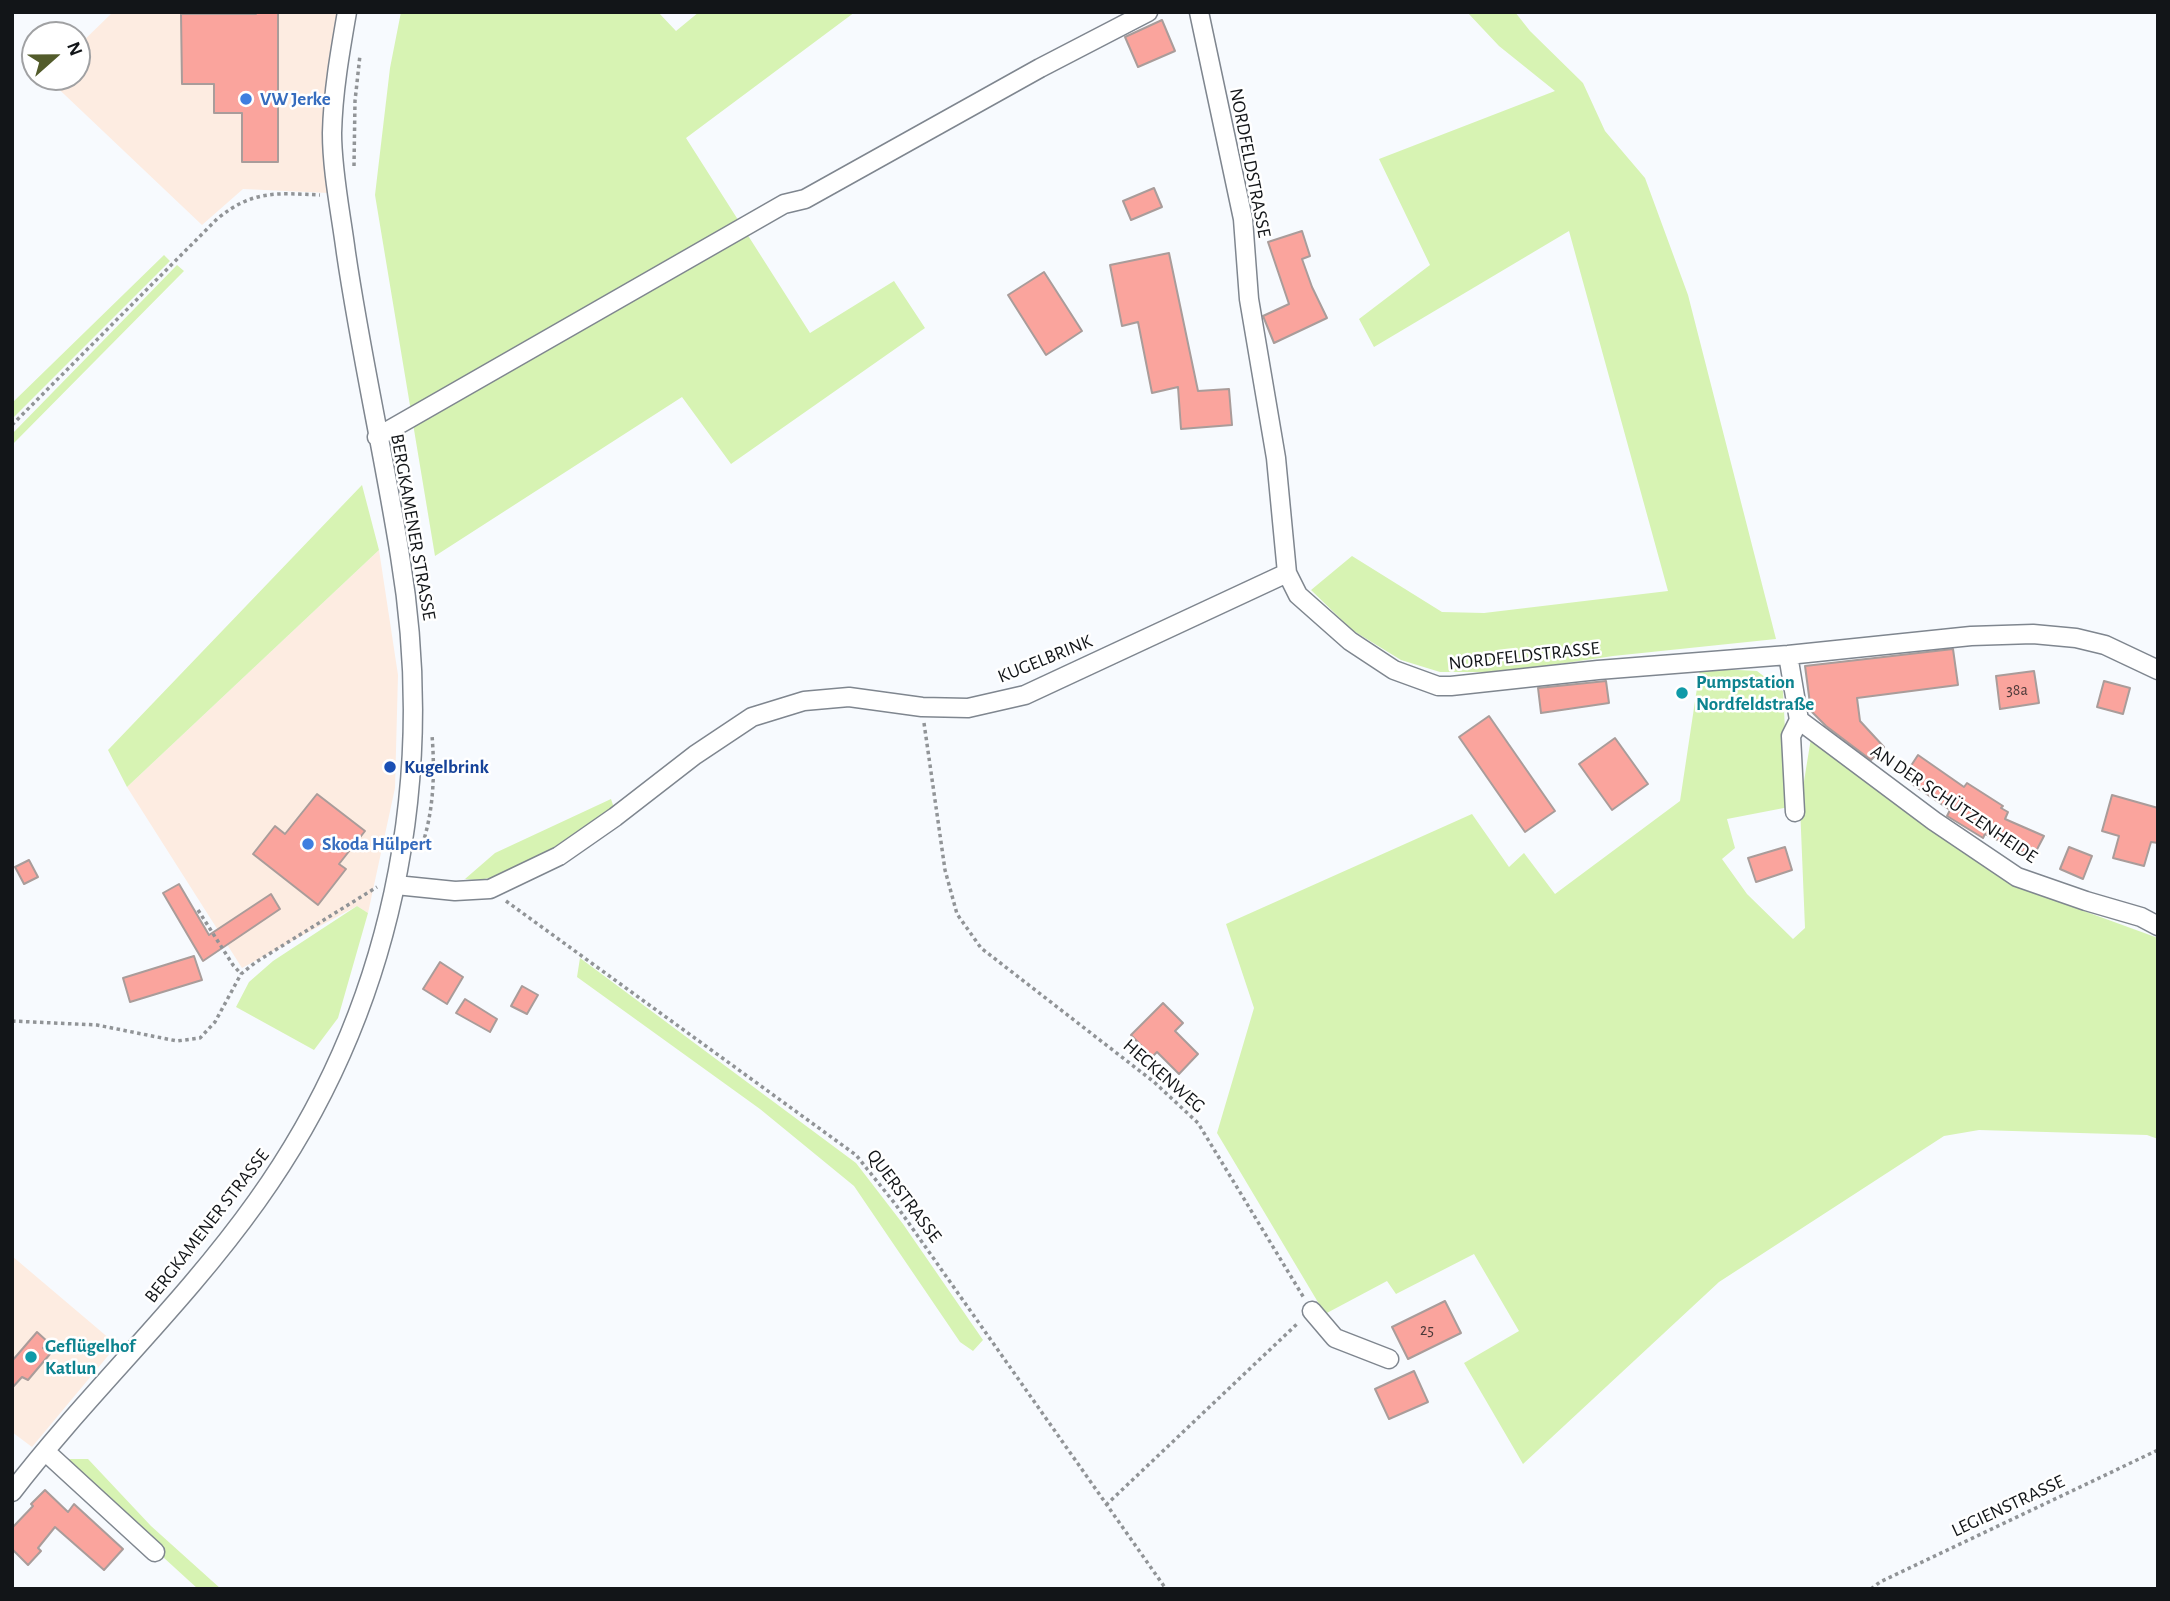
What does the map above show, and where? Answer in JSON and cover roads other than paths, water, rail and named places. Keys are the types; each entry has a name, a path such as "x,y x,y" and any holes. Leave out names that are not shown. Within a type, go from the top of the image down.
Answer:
{"street":[{"name":"BERGKAMENER STRASSE","path":"12,1492 195,1280 249,1212 285,1160 329,1082 355,1022 401,885 412,775 413,675 409,617 400,555 365,375 339,205 332,134 347,12"},
{"path":"377,437 784,204 805,199 1040,68 1148,12"},
{"name":"NORDFELDSTRASSE","path":"1199,12 1243,219 1250,299 1276,458 1287,573 1298,595 1349,641 1394,670 1438,686 1971,636 2033,634 2076,638 2105,645 2158,670"},
{"name":"KUGELBRINK","path":"401,885 454,891 490,889 559,856 695,755 752,717 804,701 849,697 922,707 968,708 1025,695 1287,573"},
{"path":"1788,655 1799,720 1791,736 1795,812"},
{"name":"AN DER SCHÜTZENHEIDE","path":"1799,720 1934,821 2017,877 2141,917 2158,926"},
{"path":"1311,1311 1335,1338 1390,1359"},
{"path":"46,1452 155,1552"}],"place":[{"name":"VW Jerke","path":"246,99"},
{"name":"Pumpstation Nordfeldstraße","path":"1682,693"},
{"name":"Kugelbrink","path":"390,767"},
{"name":"Skoda Hülpert","path":"308,844"},
{"name":"Geflügelhof Katlun","path":"31,1357"}]}
